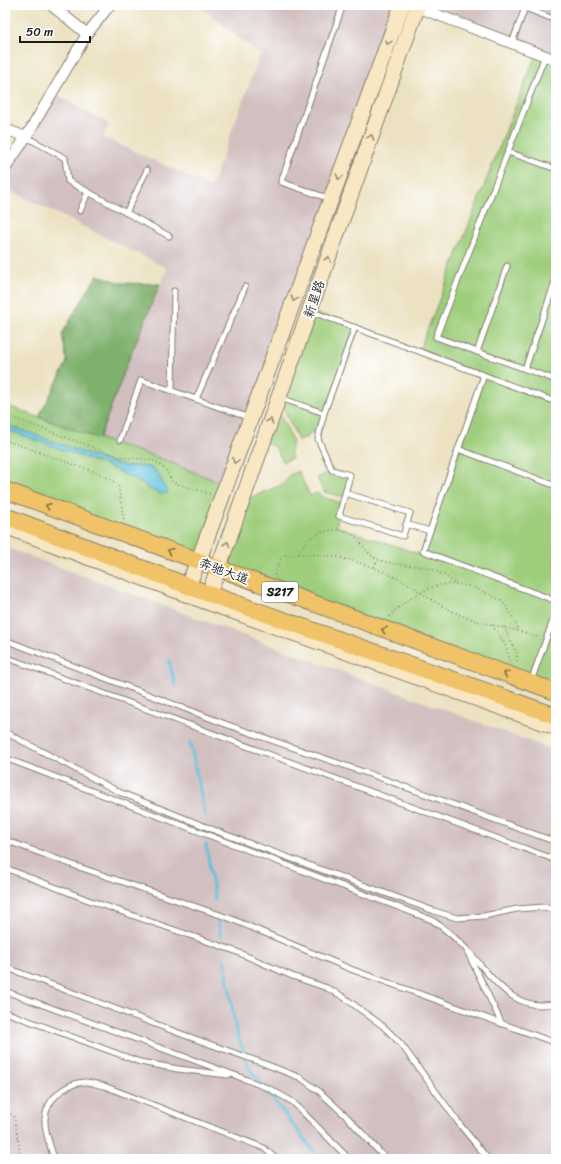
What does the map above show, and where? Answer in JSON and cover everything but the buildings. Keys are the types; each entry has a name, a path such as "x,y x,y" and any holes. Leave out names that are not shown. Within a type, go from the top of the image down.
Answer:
{"main road":[{"name":"新星路","path":"179,585 198,562 402,5"},
{"name":"新星路","path":"210,594 417,6"},
{"name":"奔驰大道","path":"5,490 268,588 556,692"},
{"name":"奔驰大道","path":"5,516 179,585 210,594 556,716"},
{"path":"5,526 179,585 556,727"}],"street":[{"path":"51,5 87,34"},
{"path":"5,169 26,137 87,34 110,5"},
{"path":"417,6 556,60"},
{"path":"5,129 26,137"}],"lane":[{"path":"330,200 281,182 343,5"},
{"path":"512,43 525,6 556,20"},
{"path":"545,56 436,337 556,380"},
{"path":"26,137 65,158 68,181 169,236"},
{"path":"508,152 556,169"},
{"path":"126,213 147,170"},
{"path":"80,211 88,192"},
{"path":"477,352 507,266"},
{"path":"525,369 556,279"},
{"path":"196,399 245,287"},
{"path":"172,390 174,292"},
{"path":"310,311 556,402"},
{"path":"345,493 410,512 403,536 339,516 345,493 350,475 332,470 318,439 324,413 355,327"},
{"path":"484,375 423,551 556,601"},
{"path":"120,440 141,380 251,418"},
{"path":"279,398 324,413"},
{"path":"458,450 556,486"},
{"path":"406,524 430,531"},
{"path":"519,679 546,640 556,612"},
{"path":"5,640 228,725 378,777 556,842"},
{"path":"5,657 556,860"},
{"path":"5,732 119,792 224,834 434,911 457,918 484,916 517,909 544,907 556,910"},
{"path":"5,758 432,920 455,937 497,984 511,996 536,1005 548,1005 556,1002"},
{"path":"5,840 73,865 229,918 353,970 556,1043"},
{"path":"5,868 91,901 235,951 292,976 327,988 342,996 383,1026 401,1044 461,1126 488,1159"},
{"path":"466,949 502,1024"},
{"path":"5,967 184,1035 240,1054 300,1078 320,1092 347,1117 386,1159"},
{"path":"5,991 237,1076 270,1090 293,1102 349,1159"},
{"path":"5,1012 140,1062 178,1069 237,1076"},
{"path":"54,1159 47,1136 45,1120 48,1106 57,1094 70,1086 86,1082 104,1086 237,1137 264,1148 276,1159"}],"path":[{"path":"5,415 119,457 152,460 162,466 172,482 222,498"},
{"path":"5,440 103,475 118,484 127,536"},
{"path":"299,553 306,541 316,535 324,531 342,530 351,534 361,543 368,554 378,560 418,566 438,572 456,584"},
{"path":"268,588 282,556 299,553 337,556 374,568 411,585 420,592 460,615 476,621 518,630 556,644"},
{"path":"374,568 378,560"},
{"path":"381,629 396,608 420,592 435,586 456,584 474,588 501,601 510,612 518,630"},
{"path":"492,625 509,656 519,679"},
{"path":"504,627 517,654 519,679"},
{"path":"5,1108 14,1117 19,1144 18,1159"}],"shaded area":[{"path":"199,5 402,5 226,485 159,458 99,439 127,364 167,268 5,188 5,169 52,92 109,124 103,137 211,187 260,55"},
{"path":"418,5 556,5 556,60"},
{"path":"5,547 556,751 556,1159 5,1159"}],"green space":[{"path":"537,52 556,60 556,692 218,569 242,501 284,484 290,475 298,471 310,496 317,493 323,497 342,503 336,526 422,555 484,376 419,351"},
{"path":"97,275 122,283 160,284 127,364 99,439 39,417 67,362 62,334"},
{"path":"310,311 355,327 318,439 310,431 308,437 298,440 279,398"},
{"path":"5,405 91,436 159,458 226,485 198,562 5,490"},
{"path":"276,406 293,442 290,451 292,458 283,462 276,448 264,441"},
{"path":"332,470 350,475 344,497 324,492 317,478"}],"water":[{"path":"5,424 112,463 152,468 157,472 168,493 161,494 146,488 147,486 110,467 5,429"}],"waterway":[{"path":"169,661 175,685"},
{"path":"190,742 205,815"},
{"path":"206,844 215,900"},
{"path":"218,920 221,937"},
{"path":"225,961 236,1031 251,1071 320,1159"}]}
